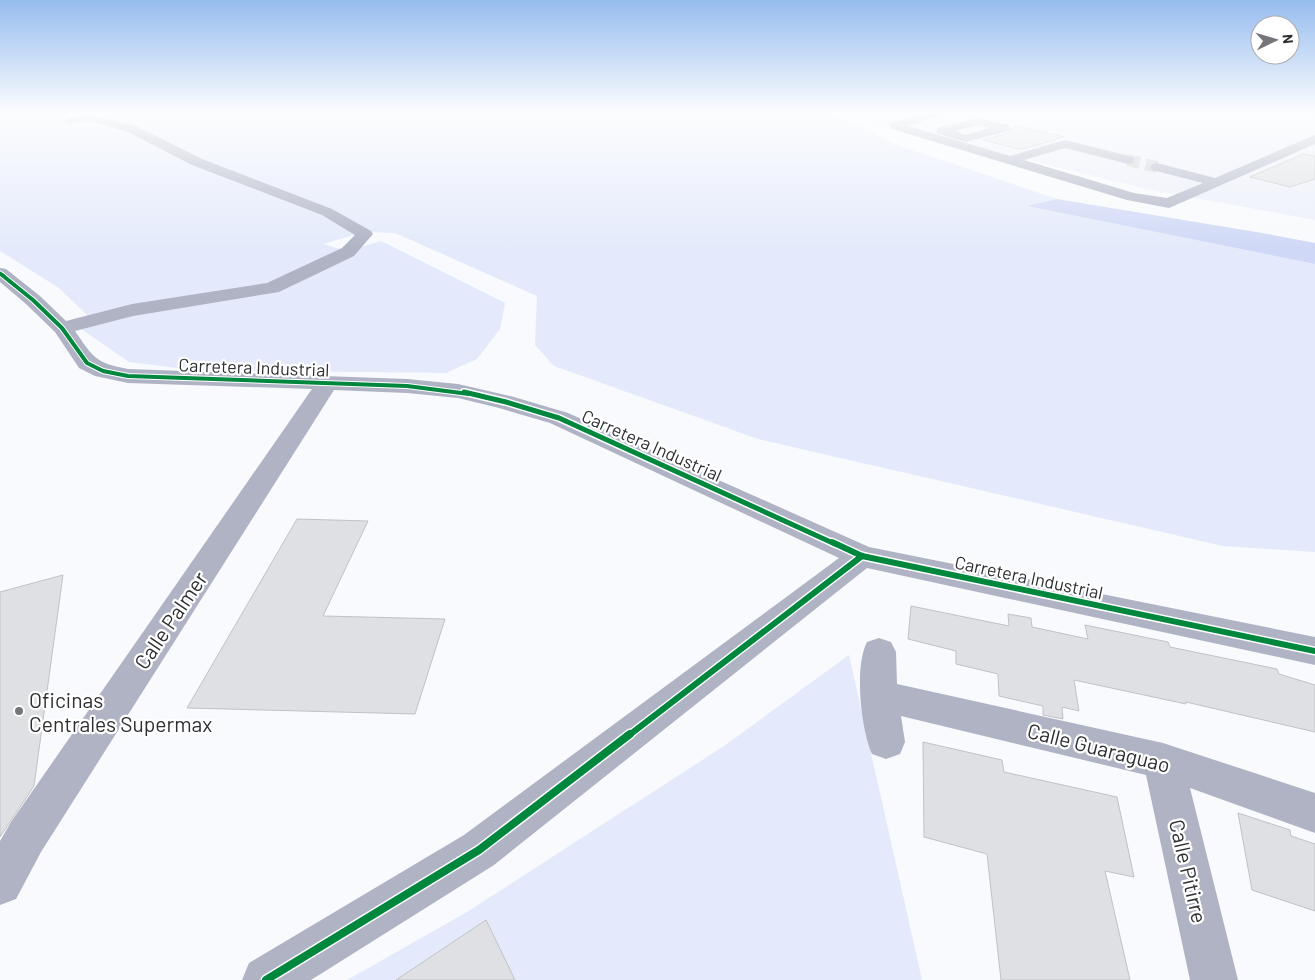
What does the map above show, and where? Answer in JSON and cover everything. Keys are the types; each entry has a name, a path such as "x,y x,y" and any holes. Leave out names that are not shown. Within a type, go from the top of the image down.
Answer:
{"street":[{"path":"62,328 132,310 272,288 348,252 365,234 327,212 188,158"},
{"path":"997,158 1132,197 1169,203 1272,158"},
{"path":"1008,161 1018,158"},
{"path":"1037,158 1154,190"},
{"path":"1119,158 1128,160"},
{"path":"1157,167 1216,182"},
{"name":"Carretera Industrial","path":"0,273 33,300 62,328 87,363 103,371 128,376 407,386 458,391 506,402 559,418 862,556 1315,651"},
{"name":"Calle Palmer","path":"0,883 32,829 327,384"},
{"path":"266,980 479,850 862,556"},
{"path":"879,652 879,695 886,742"},
{"name":"Calle Guaraguao","path":"879,695 1164,761 1315,813"},
{"name":"Calle Pitirre","path":"1164,761 1214,980"}],"shaded area":[{"path":"0,158 935,158 1057,199 1028,206 1315,264 1315,552 1223,546 758,439 554,366 535,345 537,296 395,233 364,232 323,244 347,251 381,241 505,303 500,329 477,359 446,373 193,370 129,362 80,328 87,315 59,288 0,251"},
{"path":"1019,158 1315,158 1315,220 1147,189"},
{"path":"1057,199 1315,243 1315,264 1027,206"},
{"path":"849,655 922,980 347,980 467,912 724,746"}],"building":[{"path":"1294,158 1315,158 1315,179 1290,187 1250,177"},
{"path":"297,519 368,521 323,616 445,619 415,714 187,708"},
{"path":"63,575 34,786 0,837 0,592"},
{"path":"911,606 1009,626 1008,614 1031,618 1032,627 1088,639 1085,625 1168,642 1170,647 1277,669 1279,674 1315,685 1315,732 1186,702 1186,704 1074,680 1079,711 1062,707 1063,719 1043,715 1043,706 999,696 998,674 956,664 956,651 908,639"},
{"path":"923,742 1002,760 1004,772 1117,797 1134,877 1105,871 1130,980 1001,980 987,854 924,837"},
{"path":"1238,813 1290,830 1291,836 1315,844 1315,911 1252,890"},
{"path":"486,920 515,980 396,980"}],"tunnel":[{"path":"1128,160 1157,167"}],"cycle path":[{"path":"0,273 33,300 62,328 87,363 103,371 128,376 407,386 458,391 506,402 559,418 862,556 1315,651"},
{"path":"266,980 479,850 862,556"}],"place":[{"name":"Oficinas Centrales Supermax","path":"19,711"}]}
